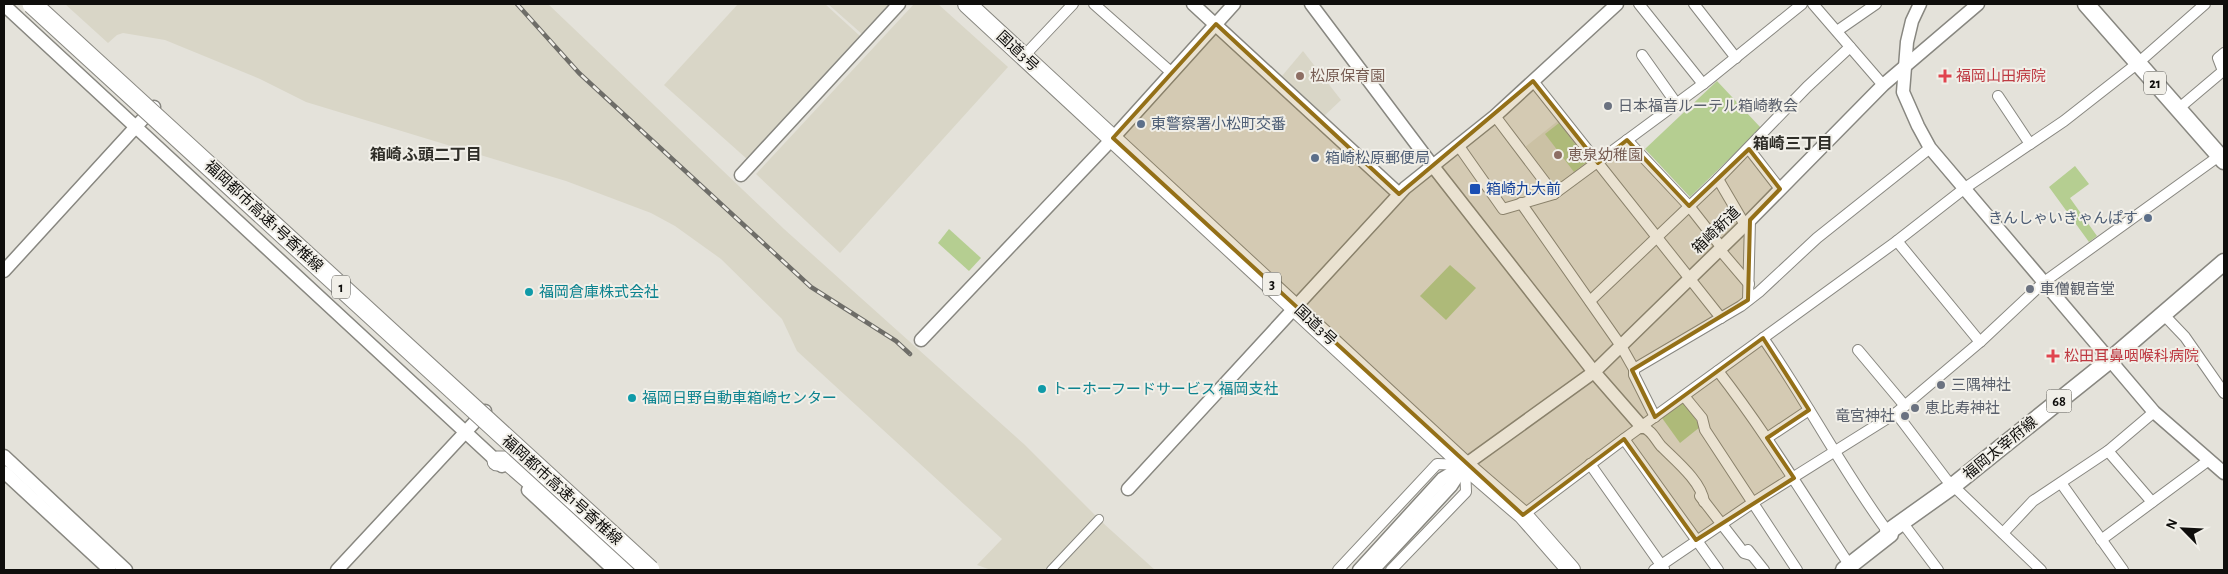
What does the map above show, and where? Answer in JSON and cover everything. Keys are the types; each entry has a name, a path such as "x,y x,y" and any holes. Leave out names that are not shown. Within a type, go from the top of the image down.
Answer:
{"highway":[{"name":"福岡都市高速1号香椎線","path":"32,4 650,570"},
{"name":"福岡都市高速1号香椎線","path":"41,4 448,382 656,570"},
{"name":"国道3号","path":"966,4 1297,307 1465,465 1523,515 1571,570"},
{"path":"497,461 508,461 625,568"}],"main road":[{"name":"21","path":"2086,4 2222,158"},
{"name":"福岡太宰府線","path":"1849,569 1890,534 1888,532 1954,485 2110,360 2224,262"}],"street":[{"path":"41,4 656,570"},
{"path":"741,175 899,4"},
{"path":"1024,56 1073,4"},
{"path":"1094,4 1172,73"},
{"path":"1193,4 1399,194"},
{"path":"922,340 1113,138 1234,4"},
{"path":"1311,4 1432,166 1594,372 1642,427 1648,429 1662,447 1678,461 1695,483 1696,490 1721,524 1734,539 1740,541 1764,570"},
{"path":"1128,489 1399,194 1495,116 1617,4"},
{"path":"1639,4 1703,84"},
{"path":"1694,4 1736,58"},
{"path":"1458,145 1503,209 1554,194 1598,164 1627,140 1703,84 1802,4"},
{"path":"1813,4 1883,85"},
{"path":"1837,31 1876,4"},
{"path":"1920,4 1912,21 1906,42 1903,92 1930,148 1966,188 2154,412 2224,473"},
{"name":"箱崎新道","path":"1359,570 1442,479 1465,465 1594,372 1748,222 1883,85 1905,64 1978,4"},
{"path":"1523,515 1654,417 1897,242 1966,188 2064,121 2138,63 2205,4"},
{"path":"4,5 497,461"},
{"path":"1590,301 1749,149 1807,87 1850,47"},
{"path":"2178,109 2224,72 2218,58 2224,53"},
{"path":"1642,55 1676,103"},
{"path":"1533,81 1688,280 1721,318"},
{"path":"1998,96 2030,144"},
{"path":"4,271 154,107"},
{"path":"1495,116 1554,194"},
{"path":"1627,140 1689,206 1720,249 1749,284"},
{"path":"1634,369 1748,300 1817,238 1930,148"},
{"path":"1749,149 1780,190"},
{"path":"1590,464 1660,569 1696,540 1906,406 1980,342 2044,282 2222,158"},
{"path":"1718,179 1748,222 1748,300"},
{"path":"1521,203 1621,346 1634,369 1634,375 1654,417"},
{"path":"1897,242 1980,342"},
{"path":"2164,314 2184,337 2224,393"},
{"path":"1763,338 1791,378 1859,494 1888,532"},
{"path":"1858,350 1906,406"},
{"path":"1718,371 1794,478 1849,569"},
{"path":"1684,396 1702,418 1705,430 1797,570"},
{"path":"1767,438 1809,410"},
{"path":"337,570 464,431 485,411"},
{"path":"2003,532 2033,501 2108,451 2154,412"},
{"path":"1896,413 1946,479 2041,570"},
{"path":"1624,439 1718,570"},
{"path":"2108,451 2152,502"},
{"path":"4,456 126,570"},
{"path":"2100,540 2209,460"},
{"path":"1338,570 1436,464 1465,465"},
{"path":"1373,570 1451,486 1465,465"},
{"path":"1391,570 1466,492 1465,465"},
{"path":"4,472 110,570"},
{"path":"2061,483 2122,570"},
{"path":"1051,570 1098,519"},
{"path":"1902,522 1938,570"}],"highlighted area":[{"path":"1216,24 1399,194 1533,81 1598,163 1627,140 1689,206 1749,149 1780,189 1750,220 1748,300 1632,370 1655,417 1763,338 1809,410 1767,438 1794,478 1696,540 1624,439 1523,515 1113,138"}],"shaded area":[{"path":"65,4 548,4 784,229 1025,445 1103,523 1155,570 991,570 977,565 1002,539 797,351 782,319 721,259 675,226 651,213 566,181 306,102 260,79 165,40 123,33 117,35 108,43"},
{"path":"738,4 825,4 860,36 747,159 664,85"},
{"path":"828,4 889,4 862,34"},
{"path":"914,4 938,4 1008,67 840,253 756,174"},
{"path":"1303,51 1341,100 1323,117 1282,76"},
{"name":"恵泉幼稚園","path":"1559,120 1592,163 1557,188 1524,148"}],"green space":[{"path":"1717,81 1761,128 1690,197 1645,149"},
{"path":"1559,123 1588,161 1574,172 1545,134"},
{"path":"2075,166 2089,184 2070,198 2097,236 2089,242 2049,187"},
{"path":"949,229 981,258 969,271 938,243"},
{"path":"1450,265 1476,288 1446,320 1420,296"},
{"path":"1685,401 1700,427 1680,443 1662,418"}],"railway":[{"path":"517,4 579,73 811,287 896,341 910,354"}],"place":[{"name":"松原保育園","path":"1300,76"},
{"name":"福岡山田病院","path":"1945,76"},
{"name":"日本福音ルーテル箱崎教会","path":"1608,106"},
{"name":"東警察署小松町交番","path":"1141,124"},
{"name":"恵泉幼稚園","path":"1558,155"},
{"name":"箱崎松原郵便局","path":"1315,158"},
{"name":"箱崎九大前","path":"1475,189"},
{"name":"きんしゃいきゃんぱす","path":"2148,218"},
{"name":"車僧観音堂","path":"2030,289"},
{"name":"福岡倉庫株式会社","path":"529,292"},
{"name":"松田耳鼻咽喉科病院","path":"2053,356"},
{"name":"三隅神社","path":"1941,385"},
{"name":"トーホーフードサービス 福岡支社","path":"1042,389"},
{"name":"福岡日野自動車箱崎センター","path":"632,398"},
{"name":"恵比寿神社","path":"1915,408"},
{"name":"竜宮神社","path":"1905,416"}],"district":[{"name":"箱崎三丁目","path":"1793,143"},
{"name":"箱崎ふ頭二丁目","path":"426,154"}]}
